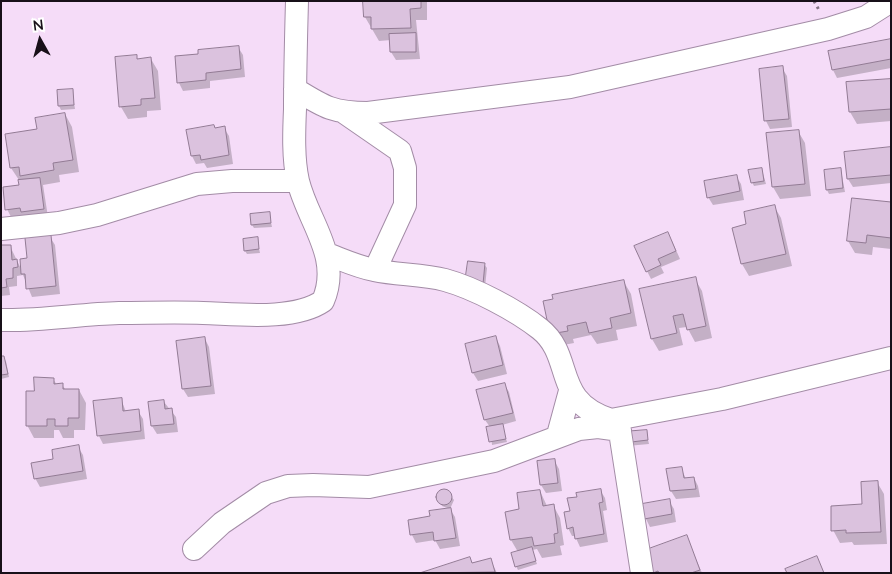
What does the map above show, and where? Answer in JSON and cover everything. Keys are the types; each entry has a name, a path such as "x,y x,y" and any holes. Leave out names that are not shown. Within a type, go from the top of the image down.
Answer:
{"street":[{"path":"1,320 118,313 242,315 303,310 316,306 326,296 330,275 327,254 298,181 294,134 297,1"},
{"path":"295,89 327,108 345,113 368,113 570,87 828,29 866,17 891,1"},
{"path":"345,113 400,151 405,168 405,205 375,270"},
{"path":"1,229 59,223 97,215 197,184 232,181 298,181"},
{"path":"327,254 375,270 446,280 496,302 526,320 550,339 570,391 583,405 601,417 619,425"},
{"path":"194,548 222,523 266,493 288,486 313,484 369,487 494,461 578,429 619,425 891,358"},
{"path":"558,436 570,391"},
{"path":"619,425 642,573"}],"building":[{"path":"363,1 421,1 421,8 410,9 411,28 371,29 371,17 364,17"},
{"path":"416,33 416,52 390,52 389,34"},
{"path":"891,39 891,59 832,70 828,51"},
{"path":"239,46 241,69 206,73 206,80 177,83 175,56 198,54 198,50"},
{"path":"137,55 137,59 151,57 155,98 141,99 141,105 119,107 115,57"},
{"path":"783,66 789,119 764,121 759,69"},
{"path":"891,79 891,109 849,112 846,82"},
{"path":"73,89 74,105 58,106 57,90"},
{"path":"65,113 73,160 53,163 54,170 20,176 19,167 10,168 5,134 37,129 35,118"},
{"path":"214,125 215,128 225,126 229,155 201,160 200,155 191,156 186,130"},
{"path":"799,130 805,184 772,187 766,133"},
{"path":"891,147 891,175 847,179 844,152"},
{"path":"762,168 764,181 751,183 748,170"},
{"path":"841,168 843,188 826,190 824,170"},
{"path":"737,175 740,191 707,198 704,181"},
{"path":"40,178 44,209 21,212 20,208 5,210 3,187 19,185 18,180"},
{"path":"852,198 891,202 891,238 867,235 866,243 847,241"},
{"path":"775,205 786,254 741,264 732,228 746,224 744,212"},
{"path":"270,212 271,223 251,225 250,214"},
{"path":"668,232 676,251 658,259 661,265 646,272 634,246"},
{"path":"51,235 56,286 26,289 25,274 21,274 20,259 27,258 25,238"},
{"path":"258,237 259,249 244,251 243,239"},
{"path":"1,245 11,245 12,260 17,259 18,267 13,268 13,278 6,279 7,287 1,288"},
{"path":"468,261 485,263 483,284 465,282"},
{"path":"696,277 706,326 687,330 683,314 673,316 677,333 651,339 639,289"},
{"path":"624,280 631,313 610,318 612,328 589,333 586,322 567,326 568,331 550,334 543,301 553,299 552,295"},
{"path":"496,336 503,365 472,373 465,344"},
{"path":"205,337 211,386 182,389 176,341"},
{"path":"1,356 4,356 8,374 1,375"},
{"path":"34,377 54,378 54,384 63,383 63,389 79,389 79,418 68,418 68,426 55,426 55,419 47,419 47,426 26,426 26,391 34,391"},
{"path":"505,383 513,413 484,420 476,390"},
{"path":"122,398 123,411 139,409 141,431 97,436 93,401"},
{"path":"164,400 165,409 172,408 174,424 151,426 148,402"},
{"path":"503,424 506,439 489,442 486,427"},
{"path":"647,430 648,440 623,443 622,432"},
{"path":"79,445 83,471 34,479 31,463 53,459 52,450"},
{"path":"555,459 558,483 540,485 537,461"},
{"path":"682,467 684,478 694,477 696,489 670,491 666,469"},
{"path":"878,481 881,532 846,533 846,530 831,531 831,506 862,504 861,482"},
{"path":"444,489 450,491 452,497 450,503 444,505 438,503 436,497 438,491"},
{"path":"601,489 603,502 599,503 604,534 575,539 573,527 567,529 564,512 570,511 567,498 577,497 576,493"},
{"path":"540,490 543,506 554,504 558,533 554,534 555,543 534,546 532,537 510,540 505,512 519,509 517,493"},
{"path":"670,499 672,514 644,519 642,504"},
{"path":"451,508 456,538 434,541 433,532 410,535 408,520 430,516 429,511"},
{"path":"687,535 700,570 691,573 659,573 658,571 653,573 643,551"},
{"path":"532,547 536,561 515,567 511,553"},
{"path":"817,556 824,573 787,573 785,569"},
{"path":"470,557 472,563 491,558 495,572 420,573"}]}
